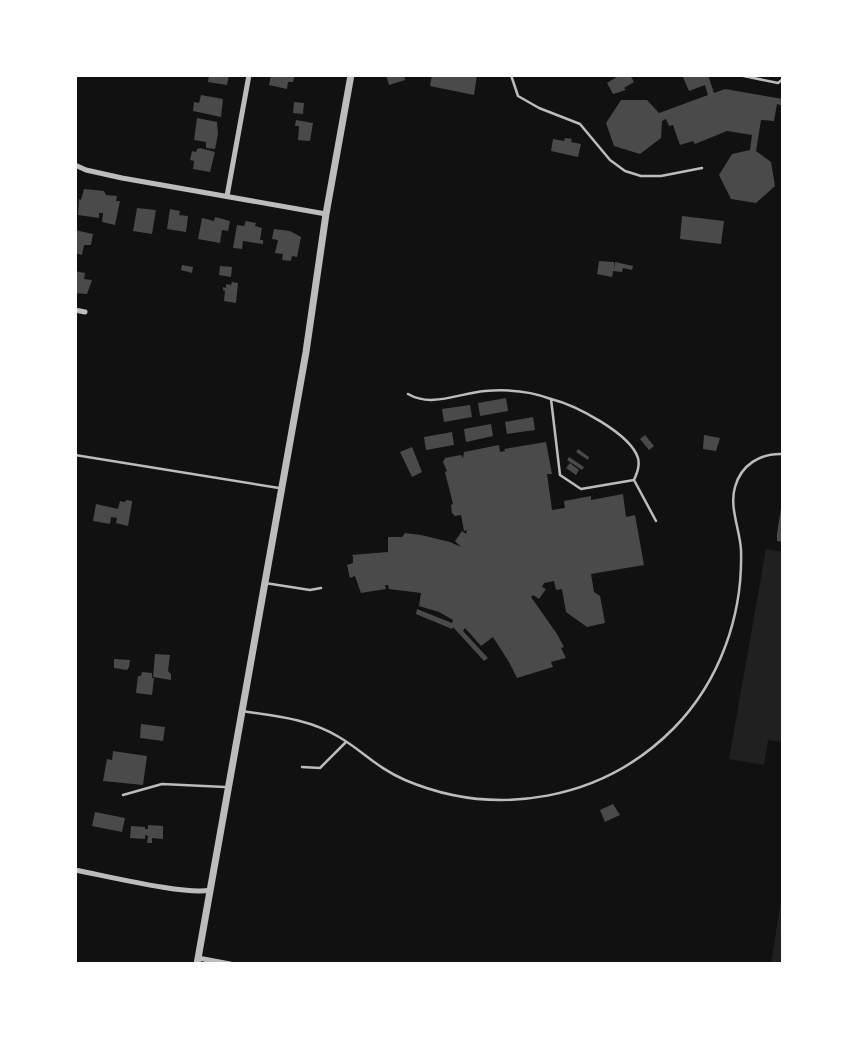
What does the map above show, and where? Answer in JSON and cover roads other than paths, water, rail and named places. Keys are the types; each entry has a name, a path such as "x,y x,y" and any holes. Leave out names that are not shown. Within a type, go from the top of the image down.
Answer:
{"street":[{"path":"227,196 249,75"},
{"path":"230,964 197,961 306,352 351,75"},
{"path":"75,165 86,170 327,214"},
{"path":"75,310 85,312"},
{"path":"75,870 192,891 210,890"}],"lane":[{"path":"511,75 518,96 539,108 580,124 610,160 625,171 641,176 661,176 702,168"},
{"path":"738,75 778,83 783,79"},
{"path":"408,394 415,398 436,401 482,391 511,390 538,394 586,412 614,432 636,454 639,461 634,480 656,521"},
{"path":"551,399 560,475 581,489 634,480"},
{"path":"242,711 313,724 405,780 444,793 487,800 537,798 572,791 597,781 627,766 659,742 697,701 716,670 738,599 741,551 734,503 735,486 743,470 754,461 771,454 783,454"},
{"path":"75,455 282,488"},
{"path":"265,583 310,590 321,588"},
{"path":"302,767 320,768 346,742"},
{"path":"123,795 162,784 228,788"}]}
